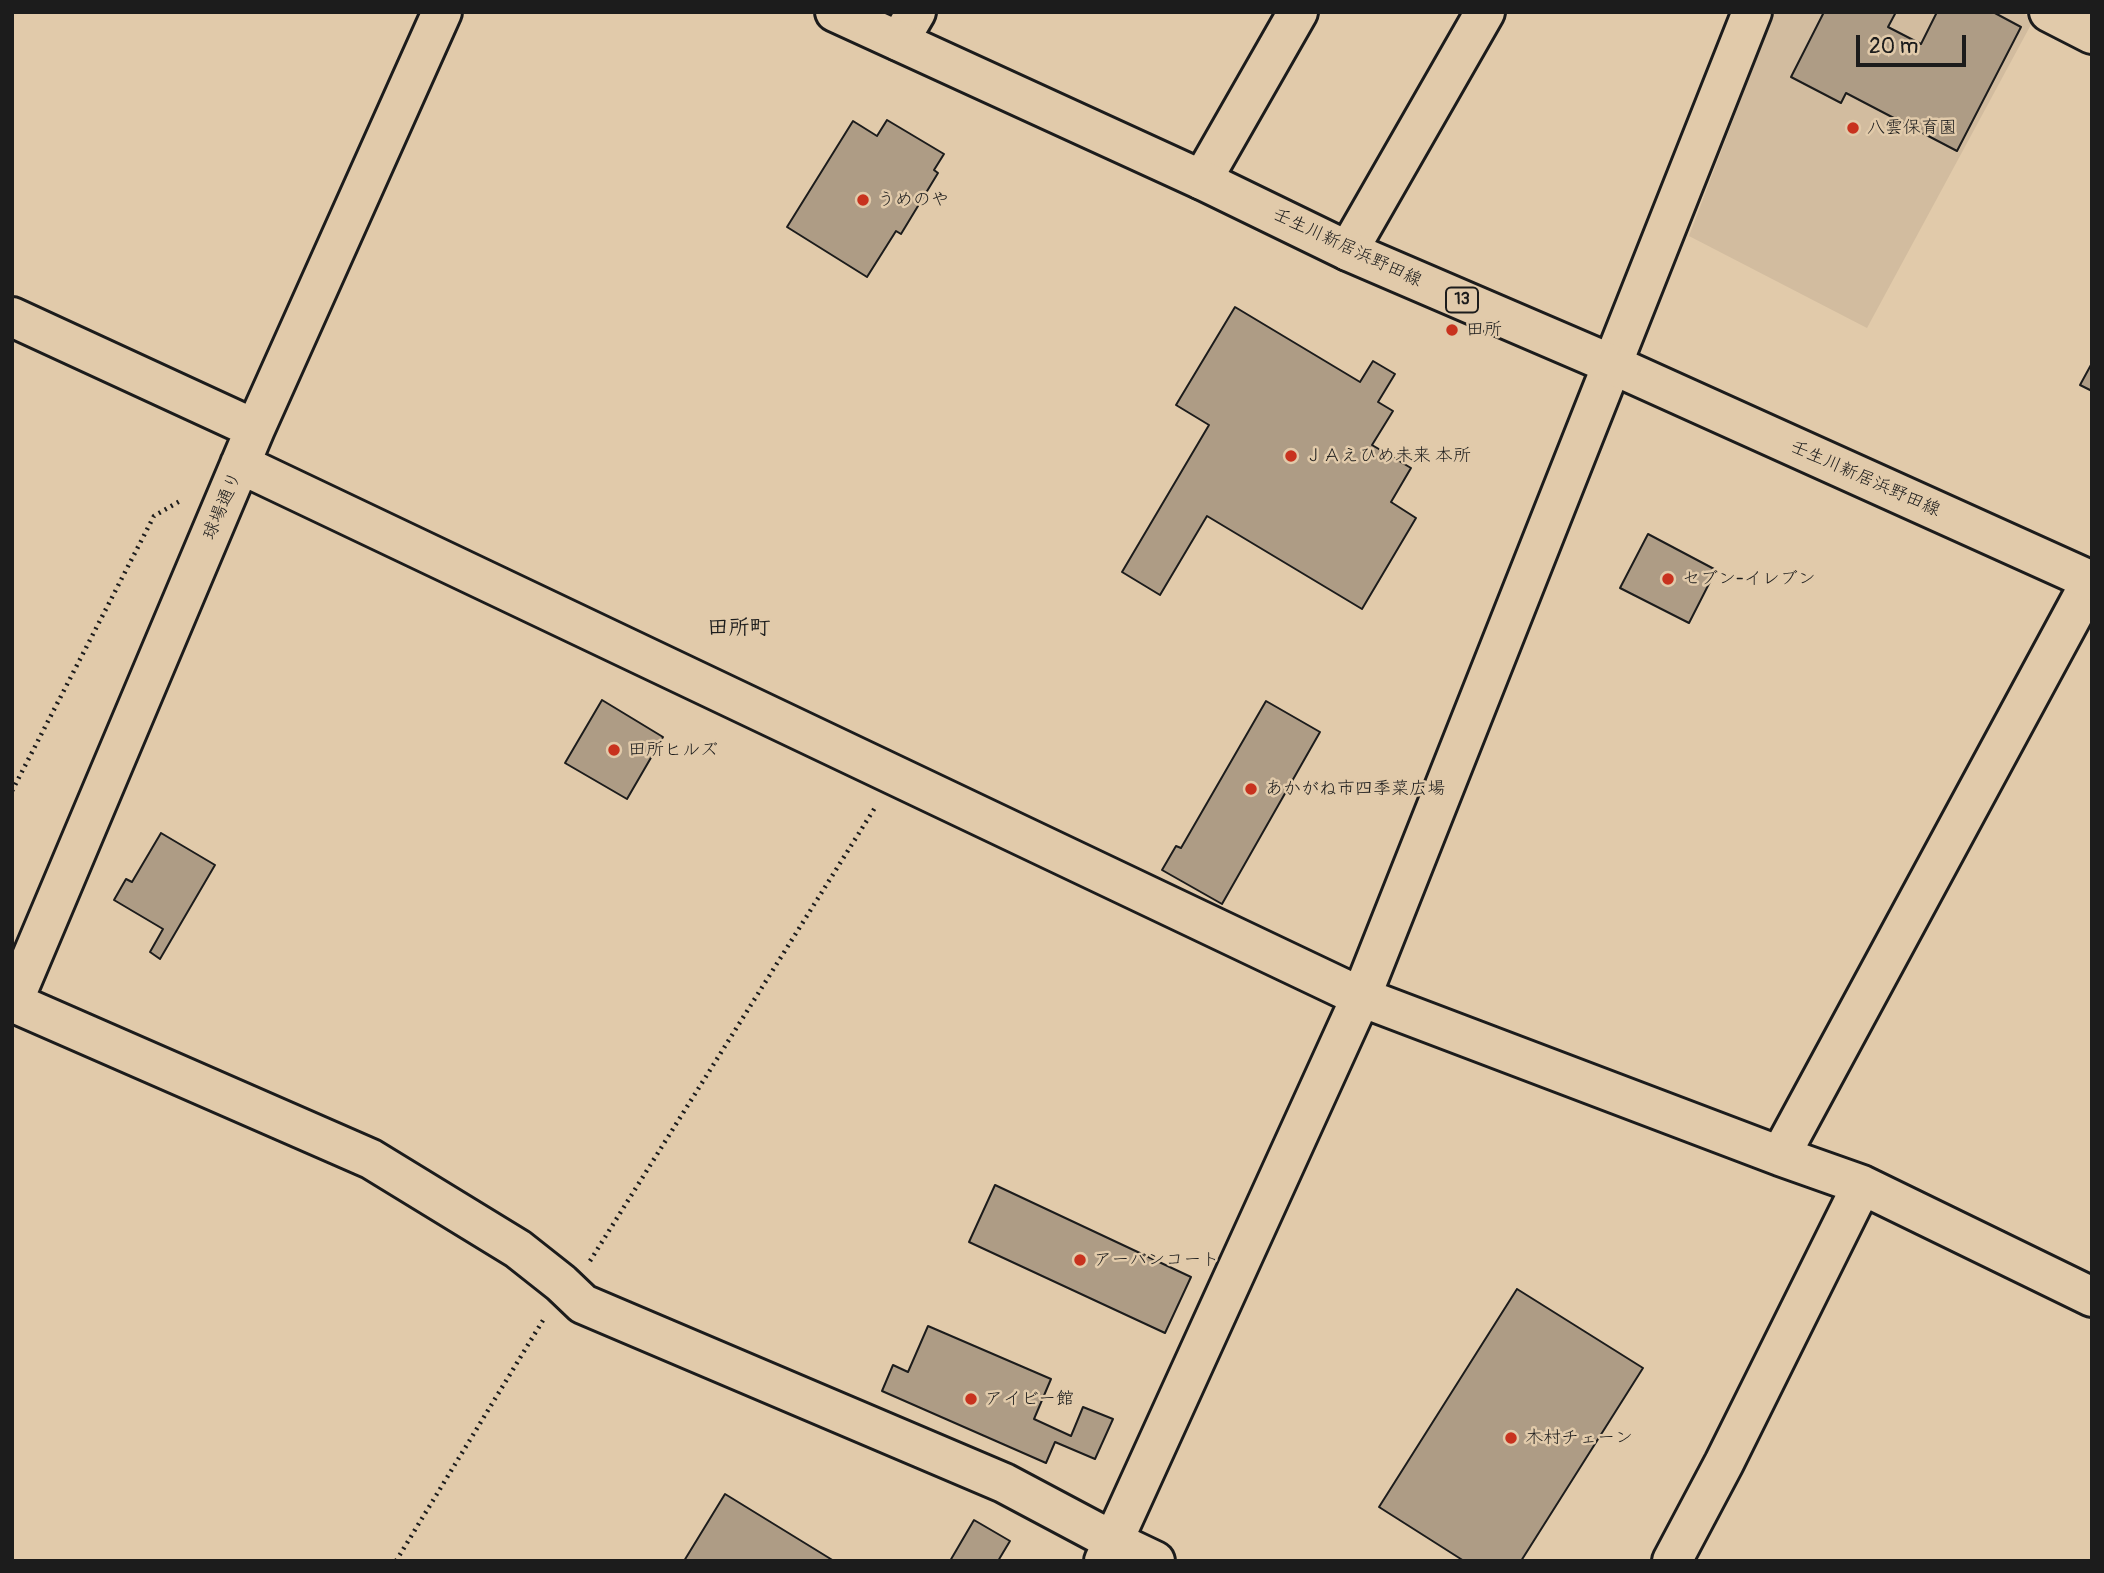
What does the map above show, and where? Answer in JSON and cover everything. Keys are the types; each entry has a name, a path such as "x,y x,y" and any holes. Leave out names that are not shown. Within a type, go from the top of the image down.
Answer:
{"street":[{"name":"球場通り","path":"12,1003 255,429 442,12"},
{"name":"壬生川新居浜野田線","path":"835,12 907,27 1202,180 1348,251 1611,364 2091,581"},
{"path":"1202,180 1298,12"},
{"path":"1348,251 1485,12"},
{"path":"1109,1551 1361,997 1752,12"},
{"path":"2049,12 2092,34"},
{"path":"12,317 255,429"},
{"path":"240,464 1361,997 1862,1185 2092,1297"},
{"path":"1780,1156 2091,581"},
{"path":"12,1003 371,1159 518,1250 583,1304 1004,1483 1109,1551 1155,1561"},
{"path":"1672,1561 1724,1463 1862,1185"}],"path":[{"path":"12,791 154,516 180,501 186,488"},
{"path":"396,1561 548,1311 554,1304 573,1295 585,1277 586,1267 895,776"}],"shaded area":[{"name":"八雲保育園","path":"1774,12 2021,12 2034,19 1867,328 1689,236"}],"building":[{"path":"1824,12 1896,12 1888,27 1921,44 1937,12 1993,12 2021,27 1957,151 1846,93 1841,103 1791,77"},
{"name":"うめのや","path":"887,120 944,154 934,170 938,173 901,234 896,231 867,277 787,227 853,121 877,136"},
{"name":"ＪＡえひめ未来 本所","path":"1235,307 1360,382 1373,361 1395,374 1378,402 1393,411 1372,445 1411,468 1391,502 1416,518 1362,609 1207,516 1160,595 1122,572 1209,425 1176,405"},
{"path":"2092,363 2092,391 2080,385"},
{"name":"セブン-イレブン","path":"1648,534 1716,570 1689,623 1620,588"},
{"name":"田所ヒルズ","path":"602,700 663,737 627,799 565,763"},
{"name":"あかがね市四季菜広場","path":"1266,701 1320,732 1222,904 1162,870 1176,846 1181,848"},
{"path":"161,833 215,865 160,959 150,952 163,929 114,900 126,879 132,882"},
{"name":"アーバンコート","path":"995,1185 1191,1277 1165,1333 969,1242"},
{"name":"木村チェーン","path":"1517,1289 1643,1368 1521,1561 1464,1561 1379,1507"},
{"name":"アイビー館","path":"928,1326 1051,1379 1034,1419 1071,1436 1083,1407 1113,1419 1095,1459 1055,1442 1046,1463 882,1391 893,1365 908,1372"},
{"path":"725,1494 834,1561 684,1561"},
{"path":"974,1520 1010,1541 998,1561 950,1561"}],"place":[{"name":"八雲保育園","path":"1853,128"},
{"name":"うめのや","path":"863,200"},
{"name":"田所","path":"1452,330"},
{"name":"ＪＡえひめ未来 本所","path":"1291,456"},
{"name":"セブン-イレブン","path":"1668,579"},
{"name":"田所ヒルズ","path":"614,750"},
{"name":"あかがね市四季菜広場","path":"1251,789"},
{"name":"アーバンコート","path":"1080,1260"},
{"name":"アイビー館","path":"971,1399"},
{"name":"木村チェーン","path":"1511,1438"}],"district":[{"name":"田所町","path":"739,629"}]}
